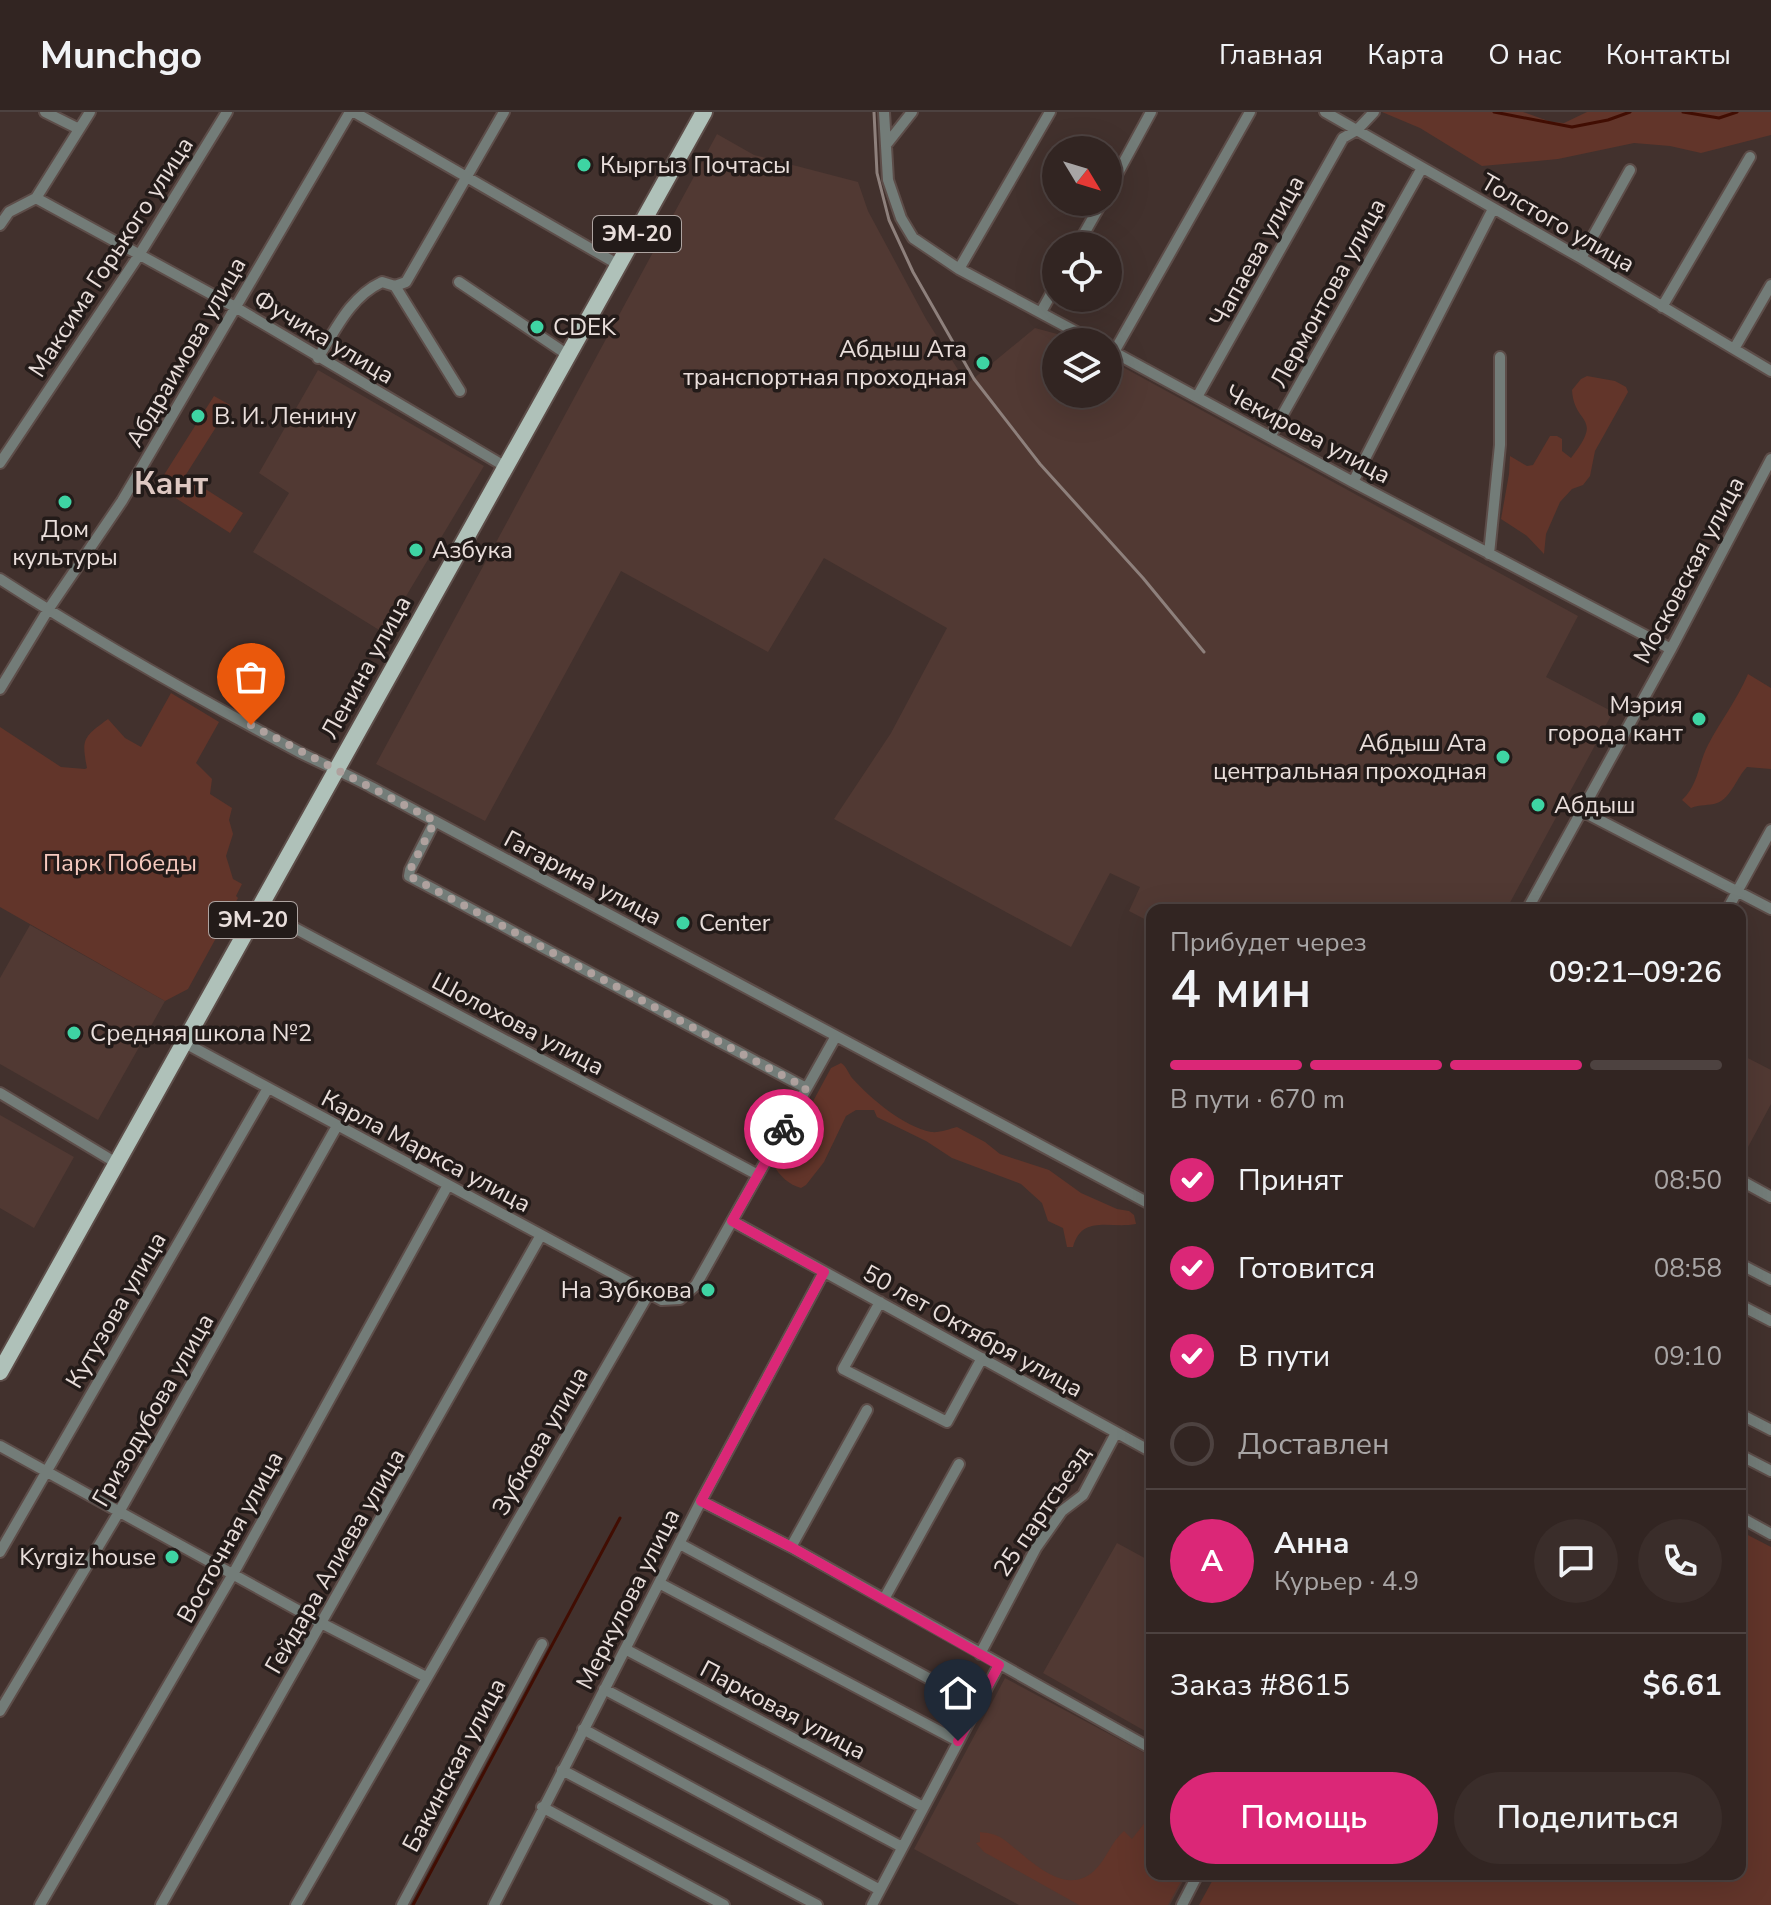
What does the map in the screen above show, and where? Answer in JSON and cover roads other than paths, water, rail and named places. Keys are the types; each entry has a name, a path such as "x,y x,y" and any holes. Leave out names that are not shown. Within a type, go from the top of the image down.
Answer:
{"main road":[{"name":"Ленина улица","path":"0,1372 704,112"}],"street":[{"path":"45,112 79,129"},
{"path":"0,224 9,212 36,198 90,112"},
{"name":"Максима Горького улица","path":"0,463 139,255 227,112"},
{"path":"352,112 619,265"},
{"name":"Абдраимова улица","path":"0,689 48,610 122,501 352,112"},
{"path":"401,284 504,112"},
{"path":"884,112 888,180 901,218 913,238 959,269 1070,328"},
{"path":"886,146 912,112"},
{"path":"959,269 1050,112"},
{"path":"1122,165 1151,112"},
{"path":"1122,331 1250,112"},
{"name":"Толстого улица","path":"1325,112 1771,371"},
{"name":"Чапаева улица","path":"1197,397 1343,138 1357,130 1374,112"},
{"path":"1662,307 1750,157"},
{"name":"Лермонтова улица","path":"1270,437 1422,168"},
{"path":"1581,258 1630,170"},
{"name":"Фучика улица","path":"36,198 235,307 506,467"},
{"path":"1353,482 1493,209"},
{"path":"318,358 345,313 365,290 382,282 401,284"},
{"path":"459,282 568,355"},
{"path":"401,284 460,391"},
{"path":"1734,349 1771,285"},
{"name":"Чекирова улица","path":"1122,356 1671,649"},
{"path":"1489,554 1500,445 1500,357"},
{"name":"Московская улица","path":"1530,904 1671,649 1771,459"},
{"name":"Гагарина улица","path":"0,579 48,610 298,751 336,768 1146,1202"},
{"path":"1580,810 1771,909"},
{"path":"435,821 409,876 806,1088"},
{"path":"1730,904 1771,830"},
{"name":"Шолохова улица","path":"259,909 758,1175"},
{"path":"649,1293 662,1300 680,1299 696,1285 836,1036"},
{"name":"Карла Маркса улица","path":"185,1043 649,1293"},
{"name":"Кутузова улица","path":"0,1552 268,1088"},
{"path":"0,1093 118,1164"},
{"name":"Гризодубова улица","path":"0,1711 119,1512 337,1126"},
{"path":"1746,1183 1771,1197"},
{"name":"Восточная улица","path":"40,1905 233,1574 448,1185"},
{"name":"50 лет Октября улица","path":"732,1221 1146,1449"},
{"name":"Гейдара Алиева улица","path":"161,1905 541,1235"},
{"path":"1746,1267 1771,1280"},
{"name":"Меркулова улица","path":"494,1905 701,1501 824,1272"},
{"name":"Зубкова улица","path":"296,1905 649,1293"},
{"path":"880,1302 843,1369 947,1422 982,1358"},
{"path":"1746,1308 1771,1321"},
{"path":"791,1547 867,1410"},
{"path":"1746,1417 1771,1430"},
{"name":"25 партсъезд","path":"980,1654 1036,1548 1062,1511 1083,1495 1116,1433"},
{"path":"0,1446 323,1624 426,1677"},
{"path":"1746,1458 1771,1471"},
{"path":"884,1599 959,1464"},
{"path":"701,1501 791,1547 1146,1746"},
{"path":"1746,1520 1771,1534"},
{"path":"680,1544 978,1705"},
{"path":"659,1583 958,1741"},
{"name":"Бакинская улица","path":"402,1905 542,1644"},
{"name":"Парковая улица","path":"625,1649 923,1807"},
{"path":"872,1905 999,1665"},
{"path":"604,1689 902,1847"},
{"path":"583,1729 880,1890"},
{"path":"562,1770 817,1905"},
{"path":"542,1807 724,1905"},
{"path":"1182,1905 1195,1880"}],"waterway":[{"path":"1494,112 1572,127 1630,112"},
{"path":"1683,112 1719,118 1737,112"},
{"path":"413,1905 620,1518"}],"railway":[{"path":"874,112 877,173 889,220 913,272 974,379 1040,464 1143,578 1204,652"}],"place":[{"name":"Кыргыз Почтасы","path":"584,165"},
{"name":"CDEK","path":"537,327"},
{"name":"Абдыш Ата транспортная проходная","path":"983,363"},
{"name":"В. И. Ленину","path":"198,416"},
{"name":"Дом культуры","path":"65,502"},
{"name":"Азбука","path":"416,550"},
{"name":"Мэрия города кант","path":"1699,719"},
{"name":"Абдыш Ата центральная проходная","path":"1503,757"},
{"name":"Абдыш","path":"1538,805"},
{"name":"Center","path":"683,923"},
{"name":"Средняя школа №2","path":"74,1033"},
{"name":"На Зубкова","path":"708,1290"},
{"name":"Kyrgiz house","path":"172,1557"}],"district":[{"name":"Кант","path":"171,483"}],"park label":[{"name":"Парк Победы","path":"120,863"}]}
